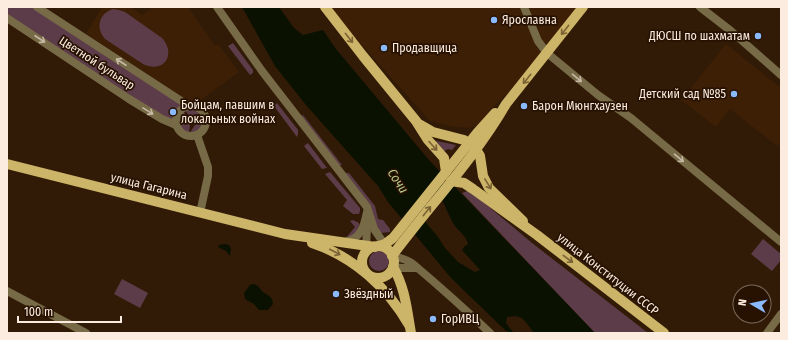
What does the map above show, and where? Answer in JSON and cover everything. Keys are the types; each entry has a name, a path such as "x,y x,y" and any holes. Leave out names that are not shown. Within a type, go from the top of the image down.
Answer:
{"main road":[{"path":"393,267 384,277 375,278 366,273 362,259 379,249 393,238 498,117 506,104 584,7"},
{"path":"285,234 344,242 379,249 404,240 447,176 444,158 428,140 416,121 328,8"},
{"path":"416,121 433,132 459,138 472,146 480,156 483,176 489,188 537,235"},
{"name":"улица Гагарина","path":"7,164 285,234"},
{"path":"447,176 468,186 537,235"},
{"path":"285,234 334,251 355,264 394,301 410,329"},
{"name":"улица Конституции СССР","path":"537,235 664,333"},
{"path":"379,249 398,276 405,299 410,329"}],"street":[{"name":"Цветной бульвар","path":"37,7 189,106"},
{"path":"217,7 257,64 368,209 379,249"},
{"path":"524,7 538,41 547,53 598,95 631,118 781,242"},
{"path":"700,7 731,31 781,75"},
{"name":"Цветной бульвар","path":"7,18 129,99 162,119 176,125"},
{"path":"189,106 202,110 206,119 204,128 197,135 190,137 183,135 176,125 176,116 178,112 189,106"},
{"path":"197,135 208,167 208,176 200,212"},
{"path":"368,209 371,224 377,233 379,249"},
{"path":"344,242 352,240 362,231 368,209"},
{"path":"377,233 387,235 397,232"},
{"path":"379,249 413,264 416,268 432,279 490,333"},
{"path":"393,267 416,268"},
{"path":"7,291 86,333"},
{"path":"767,333 781,314"}],"shaded area":[{"path":"7,7 37,7 185,107 180,110 178,114 176,125 7,18"},
{"path":"102,7 131,7 142,15 154,7 188,7 215,46 218,44 239,72 202,99 193,103 189,102 86,34"},
{"path":"335,7 578,7 507,94 491,109 478,126 468,128 450,126 430,121 334,14 332,9"},
{"path":"113,9 125,12 162,38 166,44 168,56 162,65 157,67 143,64 105,39 100,30 100,21 104,14"},
{"path":"233,43 253,70 253,73 250,75 228,46"},
{"name":"Детский сад №85","path":"726,44 781,88 781,141 777,146 730,109 716,127 681,100"},
{"path":"277,103 298,130 297,137 274,106"},
{"path":"188,109 201,113 194,116 189,116 185,110"},
{"path":"183,111 190,125 189,134 185,133 178,125 180,114"},
{"path":"303,115 342,165 338,165 300,117"},
{"path":"202,116 203,122 200,130 191,134 191,131 195,125 194,119"},
{"path":"432,140 456,145 452,150 448,149 444,151"},
{"path":"308,143 327,168 322,169 304,146"},
{"path":"330,172 360,208 359,214 353,214 343,206 347,200 325,174"},
{"path":"344,173 349,173 375,206 378,219 383,220 390,229 390,232 381,233 372,225"},
{"path":"470,191 532,243 648,333 595,333 462,193"},
{"path":"353,220 359,223 358,229 353,235 345,239 355,227 350,221"},
{"path":"763,239 781,254 781,260 772,271 751,254"},
{"path":"375,251 383,251 389,257 389,265 383,271 375,271 369,265 369,257"},
{"path":"122,279 148,293 140,308 114,294"}],"water":[{"name":"Сочи","path":"242,7 279,7 294,28 303,35 323,30 336,49 429,160 595,333 534,333 523,319 513,316 507,317 506,323 513,332 520,333 512,333 506,331 451,278 388,202 378,186 306,105 275,66","holes":["439,194 453,223 467,240 468,244 462,250 480,270 475,272 458,262 445,248 423,219 427,198"]},
{"path":"219,245 229,245 231,249 230,256 226,251 218,247"},
{"path":"253,284 258,286 272,299 273,304 268,310 259,310 254,304 245,299 244,293 250,285"}],"place":[{"name":"Ярославна","path":"494,20"},
{"name":"ДЮСШ по шахматам","path":"758,36"},
{"name":"Продавщица","path":"384,48"},
{"name":"Детский сад №85","path":"734,94"},
{"name":"Барон Мюнгхаузен","path":"524,106"},
{"name":"Бойцам, павшим в локальных войнах","path":"173,112"},
{"name":"Звёздный","path":"336,294"},
{"name":"ГорИВЦ","path":"433,319"}]}
